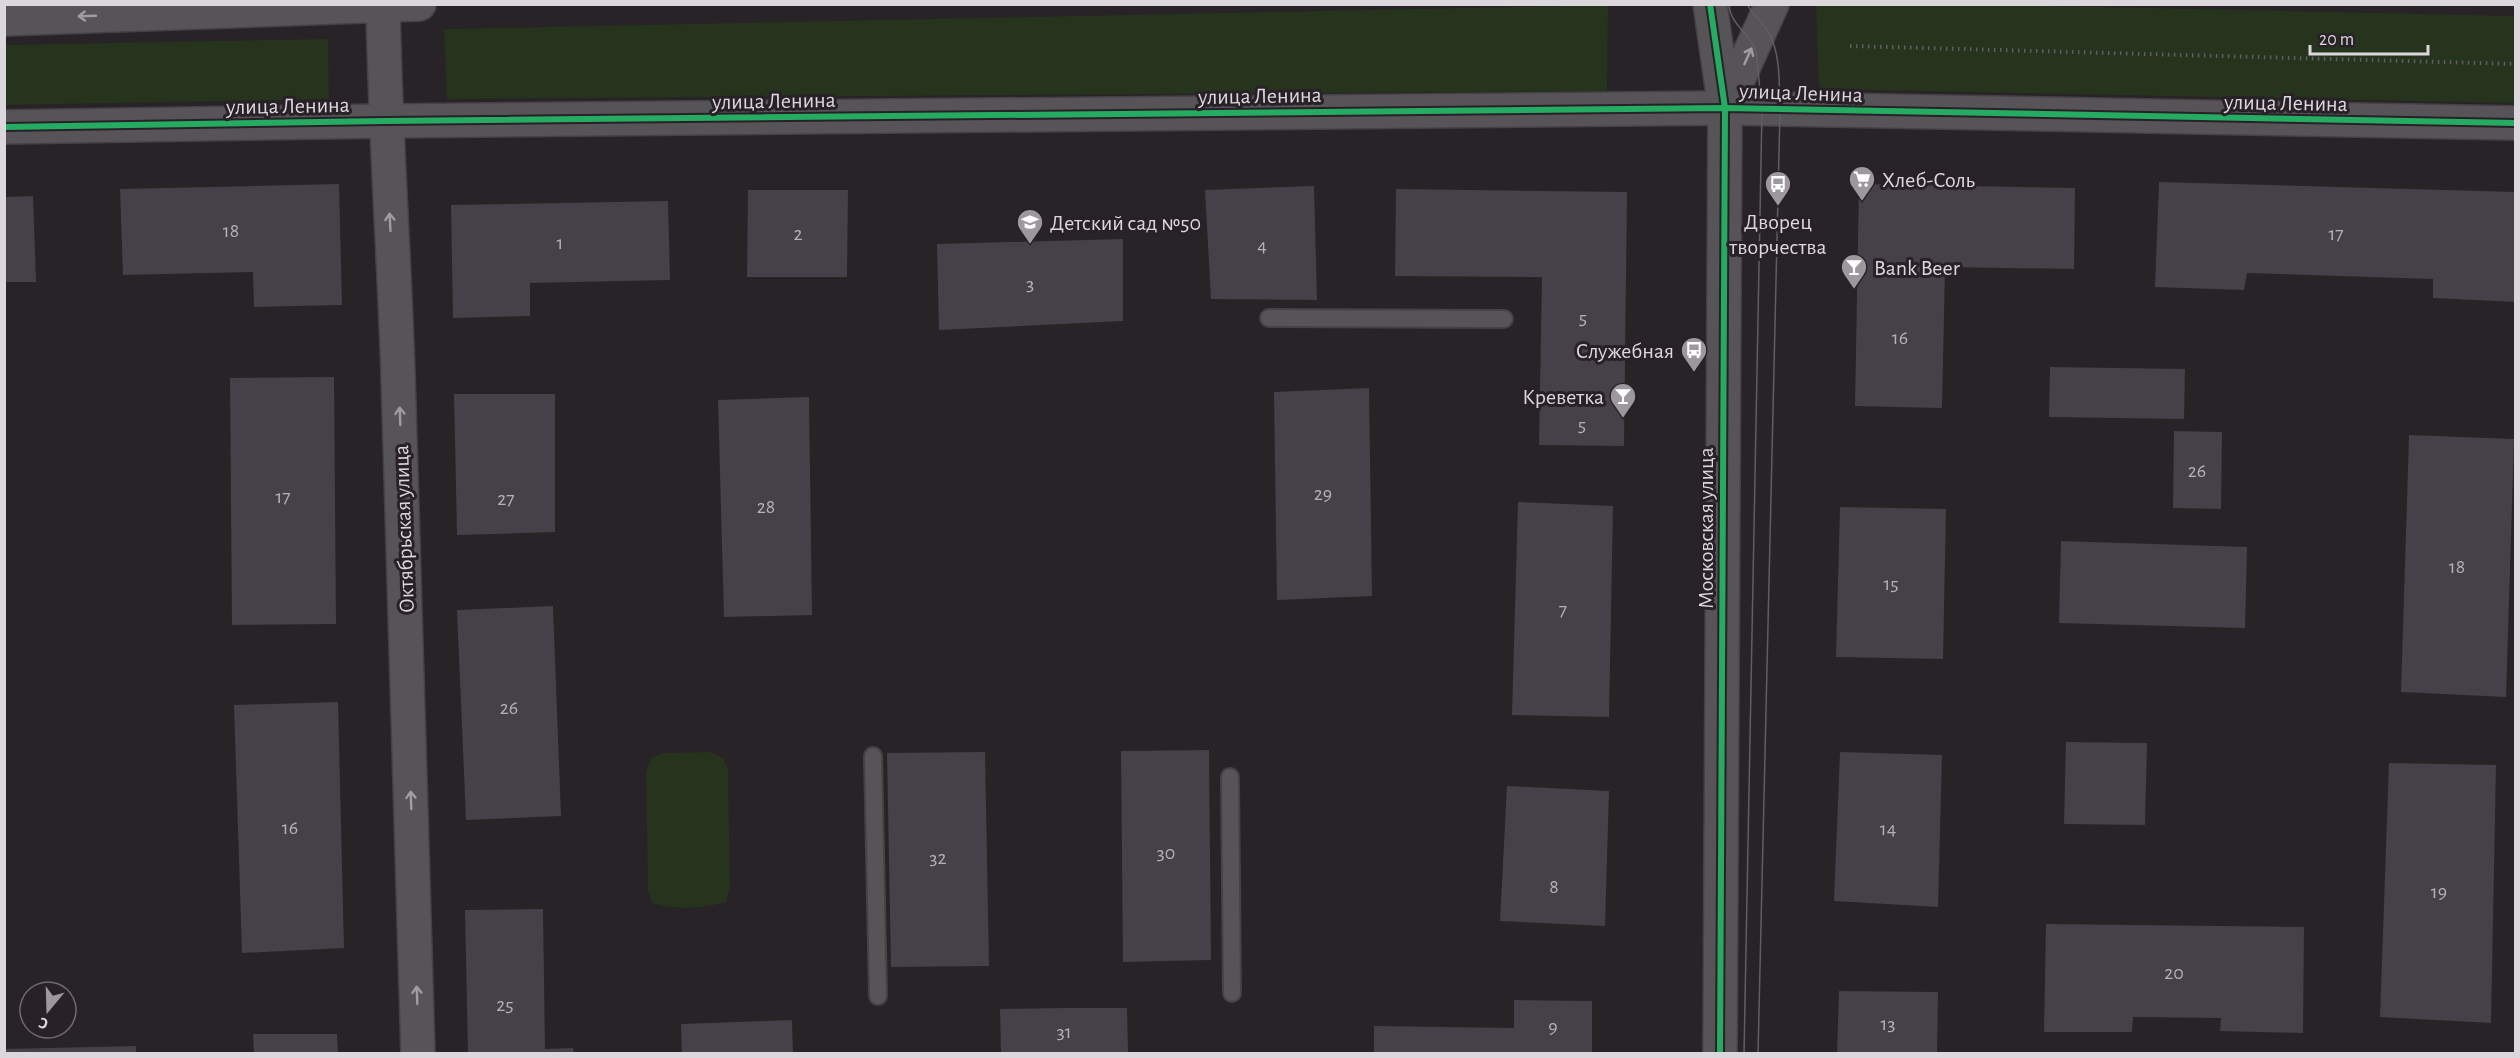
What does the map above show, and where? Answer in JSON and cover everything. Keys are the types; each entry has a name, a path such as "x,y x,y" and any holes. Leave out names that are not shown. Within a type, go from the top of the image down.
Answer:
{"street":[{"path":"4,19 419,4"},
{"name":"Московская улица","path":"1710,4 1725,108 1719,1053"},
{"name":"Московская улица","path":"1725,108 1772,4"},
{"name":"Октябрьская улица","path":"383,5 385,121 396,326 405,568 418,1053"},
{"name":"улица Ленина","path":"4,128 385,121 1725,108 2516,123"}],"lane":[{"path":"1269,318 1504,319"},
{"path":"873,756 878,996"},
{"path":"1230,777 1232,993"}],"path":[{"path":"1850,46 2516,64"}],"green space":[{"path":"1608,5 1607,91 447,99 444,29"},
{"path":"1816,5 2005,5 2515,16 2515,103 1819,89"},
{"path":"328,39 329,99 5,105 5,45"},
{"path":"710,752 723,758 728,770 730,888 726,902 689,908 652,903 648,890 646,772 651,758 663,753"}],"building":[{"path":"2159,182 2516,192 2516,302 2433,298 2433,279 2247,273 2244,290 2155,287"},
{"path":"339,184 342,305 254,307 253,272 123,275 120,189"},
{"path":"1859,184 2075,188 2074,269 1945,267 1942,408 1855,406"},
{"path":"1314,186 1317,300 1211,299 1205,190"},
{"path":"1396,189 1627,192 1624,446 1539,445 1542,277 1395,276"},
{"path":"748,190 848,190 847,277 747,277"},
{"path":"33,196 36,282 5,282 5,197"},
{"path":"668,201 670,280 530,283 530,316 453,318 451,205"},
{"path":"1123,239 1123,321 939,330 937,244"},
{"path":"2050,367 2185,369 2184,419 2049,417"},
{"path":"334,377 336,624 232,625 230,378"},
{"path":"1369,388 1372,596 1277,600 1274,392"},
{"path":"454,394 555,394 555,532 457,535"},
{"path":"809,397 812,615 724,617 718,400"},
{"path":"2174,431 2222,432 2221,509 2173,508"},
{"path":"2409,435 2514,439 2506,697 2401,692"},
{"path":"1518,502 1613,506 1609,717 1512,715"},
{"path":"1840,507 1946,509 1943,659 1836,657"},
{"path":"2061,541 2247,547 2245,628 2059,623"},
{"path":"553,606 561,816 466,820 457,610"},
{"path":"338,702 344,948 242,953 234,705"},
{"path":"2066,742 2147,743 2145,825 2064,824"},
{"path":"1209,750 1211,960 1123,962 1121,751"},
{"path":"985,752 989,966 891,967 887,753"},
{"path":"1840,752 1942,755 1938,907 1834,901"},
{"path":"2389,763 2496,765 2491,1023 2380,1017"},
{"path":"1507,786 1609,791 1605,926 1500,921"},
{"path":"543,909 545,1049 573,1048 574,1054 468,1054 465,910"},
{"path":"2046,924 2304,927 2303,1033 2220,1031 2221,1018 2133,1017 2132,1032 2044,1032"},
{"path":"1839,991 1938,992 1937,1054 1837,1054"},
{"path":"1514,1000 1592,1001 1592,1054 1374,1054 1374,1026 1514,1028"},
{"path":"1127,1008 1128,1054 1001,1054 1000,1009"},
{"path":"792,1020 793,1054 682,1054 681,1024"},
{"path":"253,1034 337,1034 338,1054 254,1054"},
{"path":"136,1046 136,1054 4,1054 4,1049"}],"tram line":[{"path":"1729,4 1733,18 1756,51 1762,109 1744,1054"},
{"path":"1747,4 1768,31 1774,44 1779,72 1780,110 1758,1054"}],"cycle path":[{"path":"1710,4 1725,108 1720,1054"},
{"path":"4,127 1725,108 2516,123"}],"place":[{"name":"Хлеб-Соль","path":"1862,202"},
{"name":"Дворец творчества","path":"1778,207"},
{"name":"Детский сад №50","path":"1030,245"},
{"name":"Bank Beer","path":"1854,290"},
{"name":"Служебная","path":"1694,373"},
{"name":"Креветка","path":"1623,419"}]}
